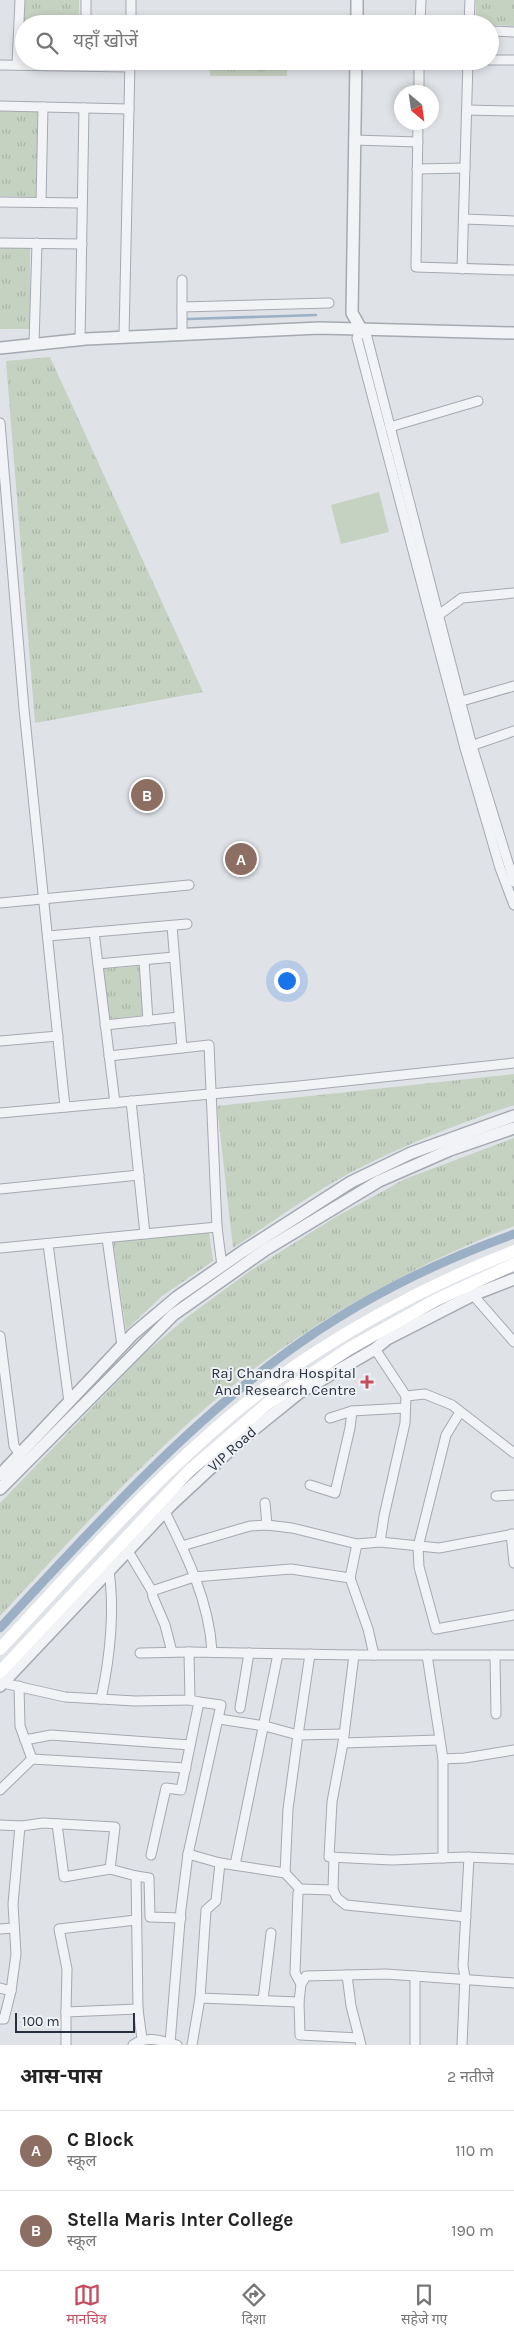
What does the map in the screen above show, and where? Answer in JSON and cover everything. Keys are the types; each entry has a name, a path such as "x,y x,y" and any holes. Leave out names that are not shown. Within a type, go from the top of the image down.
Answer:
{"main road":[{"name":"VIP Road","path":"0,1649 132,1508 200,1444 255,1397 309,1357 384,1310 458,1273 514,1251"},
{"name":"VIP Road","path":"1,1680 189,1471 268,1404 350,1348 436,1300 514,1264"}],"street":[{"path":"19,15 20,0"},
{"path":"86,0 86,15"},
{"path":"131,0 131,15"},
{"path":"357,0 357,15"},
{"path":"364,0 364,15"},
{"path":"420,0 420,15"},
{"path":"469,15 470,0"},
{"path":"499,31 514,32"},
{"path":"499,60 514,60"},
{"path":"0,65 15,65"},
{"path":"124,337 130,70"},
{"path":"356,70 358,140"},
{"path":"362,70 352,313 367,337 462,701 468,747 514,882"},
{"path":"419,70 419,85"},
{"path":"462,269 468,70"},
{"path":"0,106 129,109"},
{"path":"41,202 43,107"},
{"path":"80,340 84,108"},
{"path":"467,110 514,111"},
{"path":"418,130 416,267 514,270"},
{"path":"358,140 418,142"},
{"path":"418,169 465,168"},
{"path":"0,202 82,203"},
{"path":"464,219 514,221"},
{"path":"0,243 82,244"},
{"path":"34,344 37,243"},
{"path":"182,280 182,334"},
{"path":"182,307 329,303"},
{"path":"0,348 124,337 320,328 514,333"},
{"path":"361,329 357,338 500,868 514,904"},
{"path":"390,427 478,401"},
{"path":"0,423 24,709 65,1108"},
{"path":"440,614 462,598 514,593"},
{"path":"462,701 514,686"},
{"path":"468,747 514,730"},
{"path":"0,902 189,885"},
{"path":"48,936 187,924"},
{"path":"172,926 182,1048"},
{"path":"94,932 114,1103"},
{"path":"98,964 174,958"},
{"path":"144,960 148,1021"},
{"path":"105,1025 179,1017"},
{"path":"0,1041 58,1036"},
{"path":"109,1056 209,1045 217,1227 222,1266"},
{"path":"0,1114 514,1062"},
{"path":"131,1101 145,1234"},
{"path":"0,1475 122,1346 177,1297 351,1182 411,1153 514,1116"},
{"path":"0,1489 173,1315 265,1250 379,1182 450,1150 514,1128"},
{"path":"0,1189 139,1174"},
{"path":"0,1248 217,1227"},
{"path":"107,1238 122,1346"},
{"path":"48,1244 69,1402"},
{"name":"VIP Road","path":"1,1680 164,1512 242,1439 299,1393 375,1349 387,1339 473,1295 514,1279"},
{"path":"473,1295 514,1342"},
{"path":"0,1336 14,1446 20,1454"},
{"path":"375,1349 406,1396 405,1423 380,1542"},
{"path":"406,1396 425,1394 452,1406 512,1450"},
{"path":"330,1418 352,1412 405,1408"},
{"path":"310,1485 335,1493 352,1412"},
{"path":"460,1412 446,1435 418,1547 419,1567 436,1629 514,1615"},
{"path":"496,1496 514,1495"},
{"path":"265,1503 267,1525"},
{"path":"164,1512 182,1546 211,1626 212,1651"},
{"path":"182,1546 250,1526 267,1525 292,1528 357,1544 380,1542 439,1548 512,1534 514,1563"},
{"path":"357,1544 350,1578 368,1628 374,1655"},
{"path":"128,1551 152,1591 165,1625 172,1652"},
{"path":"152,1591 194,1577 291,1569 350,1578"},
{"path":"101,1699 110,1655 111,1584 109,1570"},
{"path":"140,1653 212,1651 278,1654 514,1655"},
{"path":"151,1855 166,1788 181,1790 186,1768 194,1701 189,1652"},
{"path":"240,1708 249,1653"},
{"path":"235,1865 265,1726 278,1654"},
{"path":"285,1873 288,1809 310,1654"},
{"path":"354,1655 332,1802 330,1857 392,1860 469,1857 514,1859"},
{"path":"428,1655 443,1759 443,1858"},
{"path":"495,1655 496,1714"},
{"path":"1,1680 66,1697 194,1701 221,1705 188,1854 180,1918 174,2044 142,2039 133,2045"},
{"path":"20,1686 20,1726 32,1759"},
{"path":"218,1718 298,1734 343,1738 439,1740"},
{"path":"25,1740 51,1735 190,1745"},
{"path":"443,1759 465,1758 514,1750"},
{"path":"0,1790 32,1759 186,1768"},
{"path":"57,1824 64,1877 110,1869 149,1878 150,1917 180,1918"},
{"path":"0,1826 57,1824 115,1827 110,1869"},
{"path":"0,2018 4,2019 11,1991 16,1954 13,1904 20,1826"},
{"path":"188,1854 220,1863 285,1873 300,1889 333,1890"},
{"path":"334,1857 333,1890 337,1898 346,1905 466,1917"},
{"path":"462,2045 463,1966 469,1857"},
{"path":"192,2045 200,1998 206,1910 216,1901 220,1863"},
{"path":"136,1876 138,2010 142,2039"},
{"path":"300,1889 298,1893 296,1974 301,1984"},
{"path":"66,2045 67,1969 59,1929 136,1920"},
{"path":"0,1929 14,1928"},
{"path":"263,2000 271,1933"},
{"path":"347,1975 351,2006 360,2042 300,2035 301,1984 306,1976 386,1974 464,1981 514,1983"},
{"path":"415,1976 415,2045"},
{"path":"0,1988 11,1991"},
{"path":"200,1998 300,2002"},
{"path":"66,2012 138,2010"}],"green space":[{"path":"25,0 79,0 79,15 24,15"},
{"path":"476,0 514,0 514,26 499,25 499,15 476,15"},
{"path":"210,70 287,70 287,76 210,76"},
{"path":"0,111 38,112 36,197 0,196"},
{"path":"30,247 30,329 0,329 0,248"},
{"path":"50,357 203,692 35,723 6,361"},
{"path":"379,492 389,532 341,544 331,505"},
{"path":"140,966 145,1015 108,1019 103,969"},
{"path":"514,1074 514,1105 465,1122 368,1164 311,1196 233,1248 217,1106"},
{"path":"514,1138 514,1226 430,1262 376,1290 324,1321 257,1366 217,1398 141,1467 0,1616 0,1503 144,1354 186,1318 250,1271 334,1218 405,1179"},
{"path":"209,1232 213,1261 162,1296 126,1330 113,1241"}],"waterway":[{"path":"188,319 316,315"},
{"path":"0,1628 101,1520 171,1450 244,1385 283,1355 309,1336 394,1286 453,1258 514,1234"}],"place":[{"name":"Stella Maris Inter College","path":"147,795"},
{"name":"C Block","path":"241,859"},
{"name":"Raj Chandra Hospital And Research Centre","path":"367,1382"}]}
